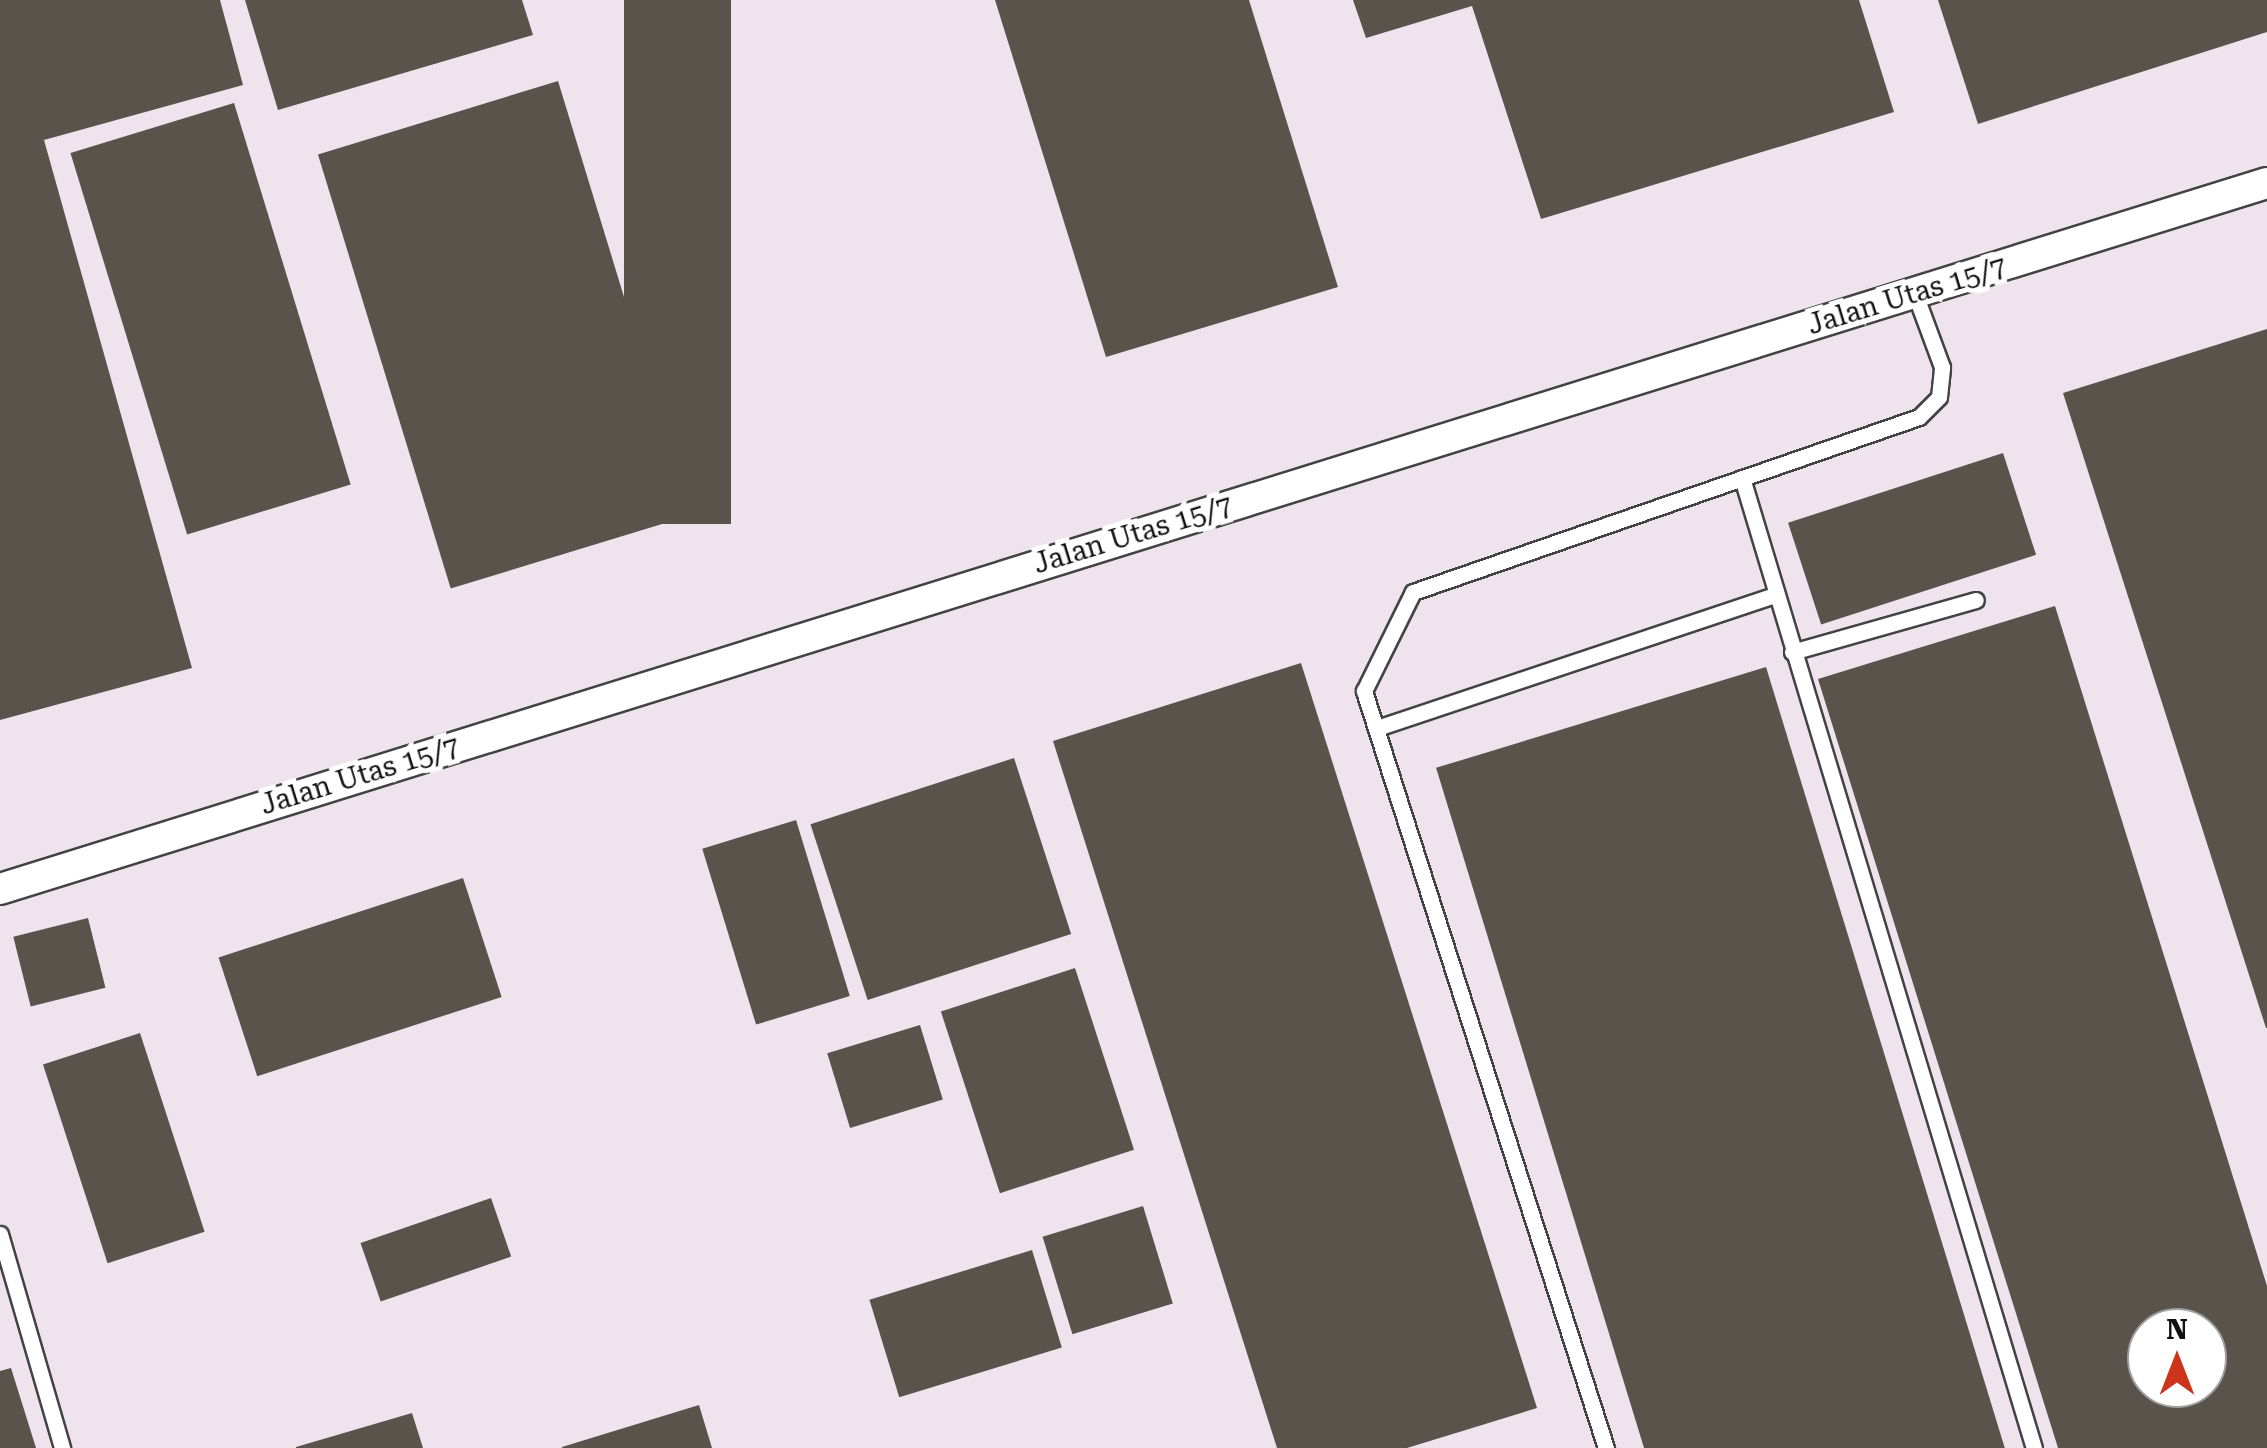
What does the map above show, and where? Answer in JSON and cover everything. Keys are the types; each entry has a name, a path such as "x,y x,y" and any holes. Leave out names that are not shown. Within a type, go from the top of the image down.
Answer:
{"street":[{"name":"Jalan Utas 15/7","path":"0,888 2267,183"}],"lane":[{"path":"1606,1448 1364,692 1413,592 1918,417 1939,397 1942,367 1915,294"},
{"path":"1742,478 2034,1448"},
{"path":"1377,728 1775,595"},
{"path":"1792,652 1976,600"},
{"path":"0,1234 62,1448"}],"shaded area":[{"path":"0,0 2267,0 2267,1448 0,1448"}],"building":[{"path":"0,0 220,0 243,85 44,140 192,668 0,720"},
{"path":"245,0 522,0 533,35 278,110"},
{"path":"624,0 731,0 731,524 624,524"},
{"path":"995,0 1249,0 1338,287 1106,357"},
{"path":"1353,0 1859,0 1894,112 1541,219 1472,6 1366,38"},
{"path":"1938,0 2267,0 2267,32 1978,124"},
{"path":"558,81 691,515 451,589 318,154"},
{"path":"234,103 351,485 187,535 70,153"},
{"path":"2267,329 2267,1028 2266,1028 2063,393"},
{"path":"2003,453 2036,555 1821,625 1788,523"},
{"path":"2055,606 2267,1286 2267,1448 2058,1448 1818,679"},
{"path":"1301,663 1537,1408 1407,1448 1277,1448 1053,741"},
{"path":"1766,667 2005,1448 1644,1448 1436,768"},
{"path":"1014,758 1071,934 868,1000 810,824"},
{"path":"796,820 850,996 756,1025 702,849"},
{"path":"463,878 502,997 257,1076 219,957"},
{"path":"88,918 105,988 31,1006 13,937"},
{"path":"1075,968 1134,1150 1000,1193 941,1012"},
{"path":"920,1025 943,1100 850,1128 827,1053"},
{"path":"140,1033 205,1232 108,1263 43,1065"},
{"path":"491,1198 511,1257 381,1302 361,1243"},
{"path":"1143,1206 1173,1304 1072,1334 1043,1237"},
{"path":"1032,1250 1062,1348 899,1397 869,1300"},
{"path":"11,1368 36,1448 0,1448 0,1371"},
{"path":"699,1405 712,1448 562,1448 562,1447"},
{"path":"412,1413 423,1448 296,1448 296,1447"}]}
